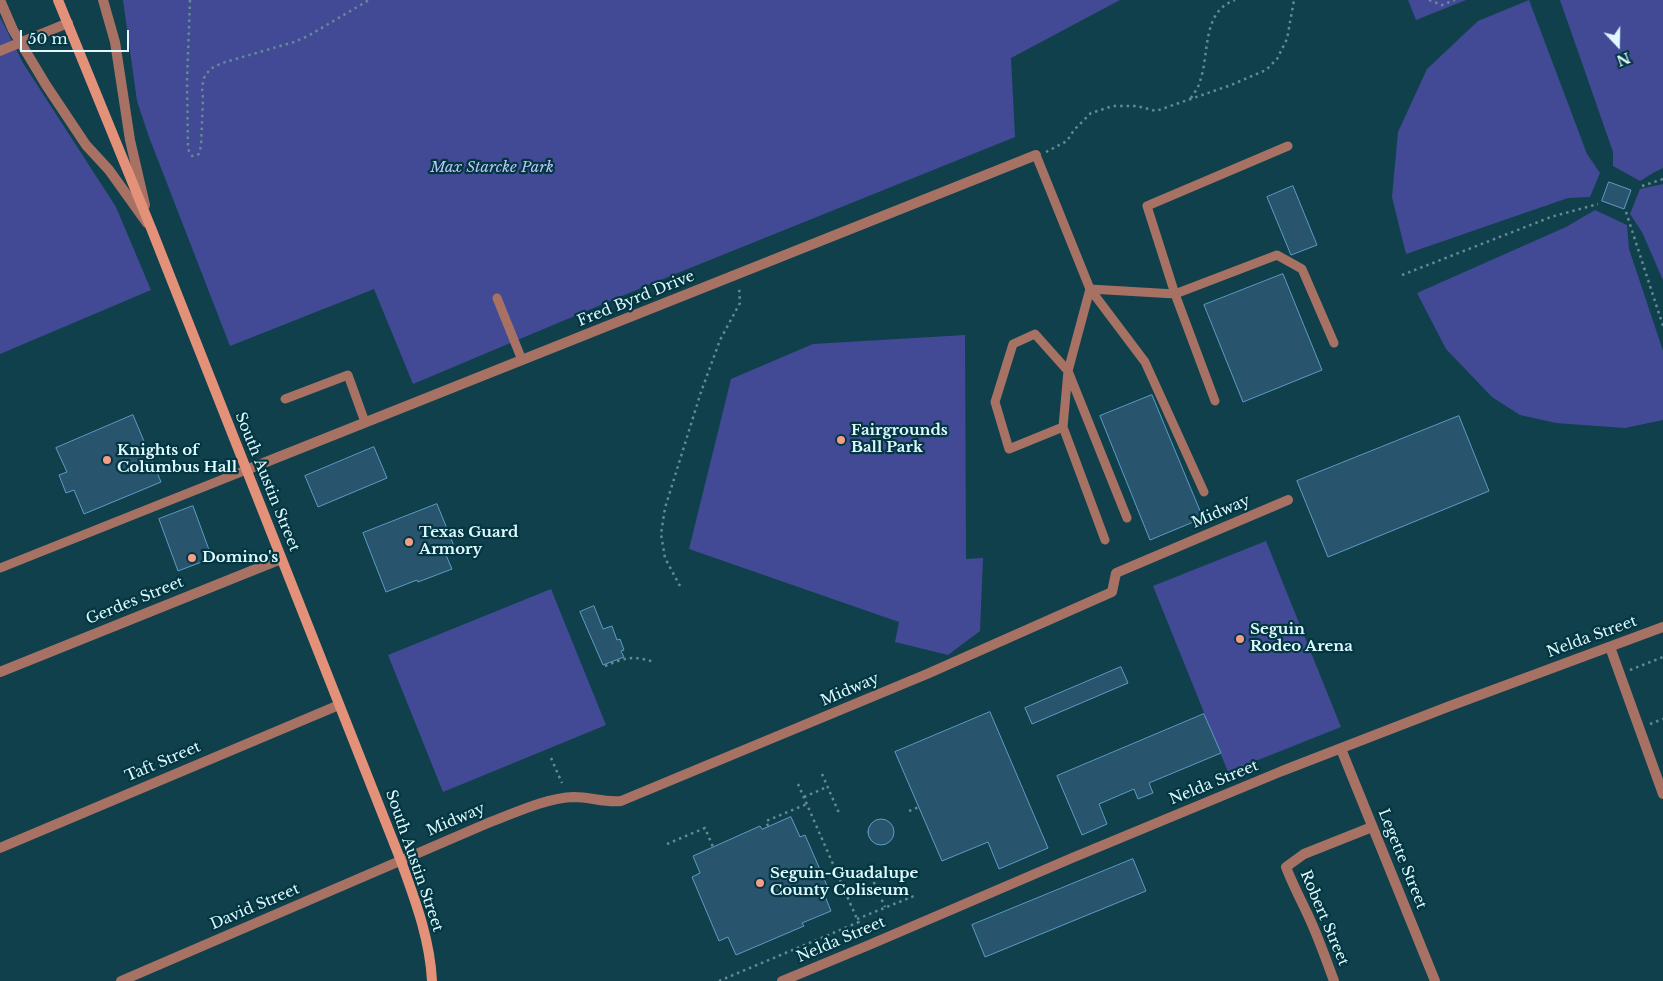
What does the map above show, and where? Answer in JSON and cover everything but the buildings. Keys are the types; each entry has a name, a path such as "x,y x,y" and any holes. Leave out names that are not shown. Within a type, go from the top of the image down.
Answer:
{"main road":[{"name":"South Austin Street","path":"58,0 151,228 401,860 425,935 433,979"}],"street":[{"path":"0,0 10,23 46,86 86,145 109,170 151,228"},
{"path":"104,0 115,42 130,140 151,228"},
{"path":"0,51 68,23"},
{"name":"Fred Byrd Drive","path":"246,470 1036,155"},
{"name":"Midway","path":"401,860 488,823 559,798 586,797 610,802 630,798 927,674 1112,592 1116,573 1288,500"},
{"name":"Gerdes Street","path":"0,672 282,559"},
{"name":"Nelda Street","path":"782,981 797,978 1072,858 1282,771 1441,709 1663,627"},
{"path":"1610,647 1663,794"},
{"name":"Taft Street","path":"0,848 339,704"},
{"name":"Legette Street","path":"1341,749 1435,981"},
{"name":"Robert Street","path":"1334,981 1324,952 1286,868 1304,854 1372,827"},
{"name":"David Street","path":"121,981 401,860"}],"lane":[{"path":"1215,401 1175,294 1147,206 1288,146"},
{"path":"1036,155 1090,289 1145,362 1204,492"},
{"path":"1090,289 1175,294 1277,255 1302,270 1334,343"},
{"path":"1090,289 1068,371 1063,428 1105,540"},
{"path":"497,298 522,360"},
{"path":"1063,428 1009,449 995,402 1013,344 1035,334 1068,371 1127,518"},
{"path":"285,399 348,375 365,422"},
{"path":"0,568 246,470"}],"path":[{"path":"190,0 187,80 188,149 192,156 199,154 201,146 204,99 202,87 204,78 210,69 222,63 294,42 308,36 368,0"},
{"path":"1190,99 1200,82 1211,22 1226,3 1235,0"},
{"path":"1056,148 1067,141 1074,130 1091,113 1113,106 1137,106 1156,111 1231,85 1266,70 1277,59 1287,39 1294,0"},
{"path":"1429,0 1442,5 1455,0"},
{"path":"1642,186 1663,179"},
{"path":"1402,275 1550,217 1598,204"},
{"path":"1626,212 1663,326"},
{"path":"680,586 665,558 661,534 665,508 701,392 720,340 740,303 740,292 736,276"},
{"path":"605,666 630,657 654,662"},
{"path":"1620,674 1663,657"},
{"path":"551,758 562,782"},
{"path":"822,774 839,813"},
{"path":"798,784 869,945"},
{"path":"804,797 827,787"},
{"path":"768,826 766,821 807,804"},
{"path":"909,811 919,807"},
{"path":"667,844 705,828 713,848"},
{"path":"871,876 885,907"},
{"path":"719,981 885,907 914,896"}],"green space":[{"name":"Max Starcke Park","path":"123,0 1120,0 1011,58 1015,137 653,283 413,384 374,289 230,346 149,137 137,101"},
{"path":"1408,0 1466,0 1416,20"},
{"path":"1529,0 1587,154 1600,173 1590,197 1568,198 1406,254 1392,197 1398,132 1427,69 1478,21"},
{"path":"1560,0 1663,0 1663,168 1640,181 1613,166 1613,152"},
{"path":"0,17 23,63 116,207 151,290 0,354"},
{"path":"1663,184 1663,280 1642,232 1630,214 1640,189"},
{"path":"1595,210 1627,225 1629,249 1663,351 1663,420 1625,428 1556,423 1520,415 1492,397 1446,349 1417,293 1566,227"},
{"name":"Fairgrounds Ball Park","path":"965,335 966,559 983,558 980,631 948,655 895,642 899,622 689,549 731,379 813,344"},
{"name":"Seguin Rodeo Arena","path":"1266,541 1341,727 1228,772 1153,586"},
{"path":"551,589 606,725 443,792 388,655"}],"place":[{"name":"Fairgrounds Ball Park","path":"841,440"},
{"name":"Knights of Columbus Hall","path":"107,460"},
{"name":"Texas Guard Armory","path":"409,542"},
{"name":"Domino's","path":"192,558"},
{"name":"Seguin Rodeo Arena","path":"1240,639"},
{"name":"Seguin-Guadalupe County Coliseum","path":"760,883"}]}
